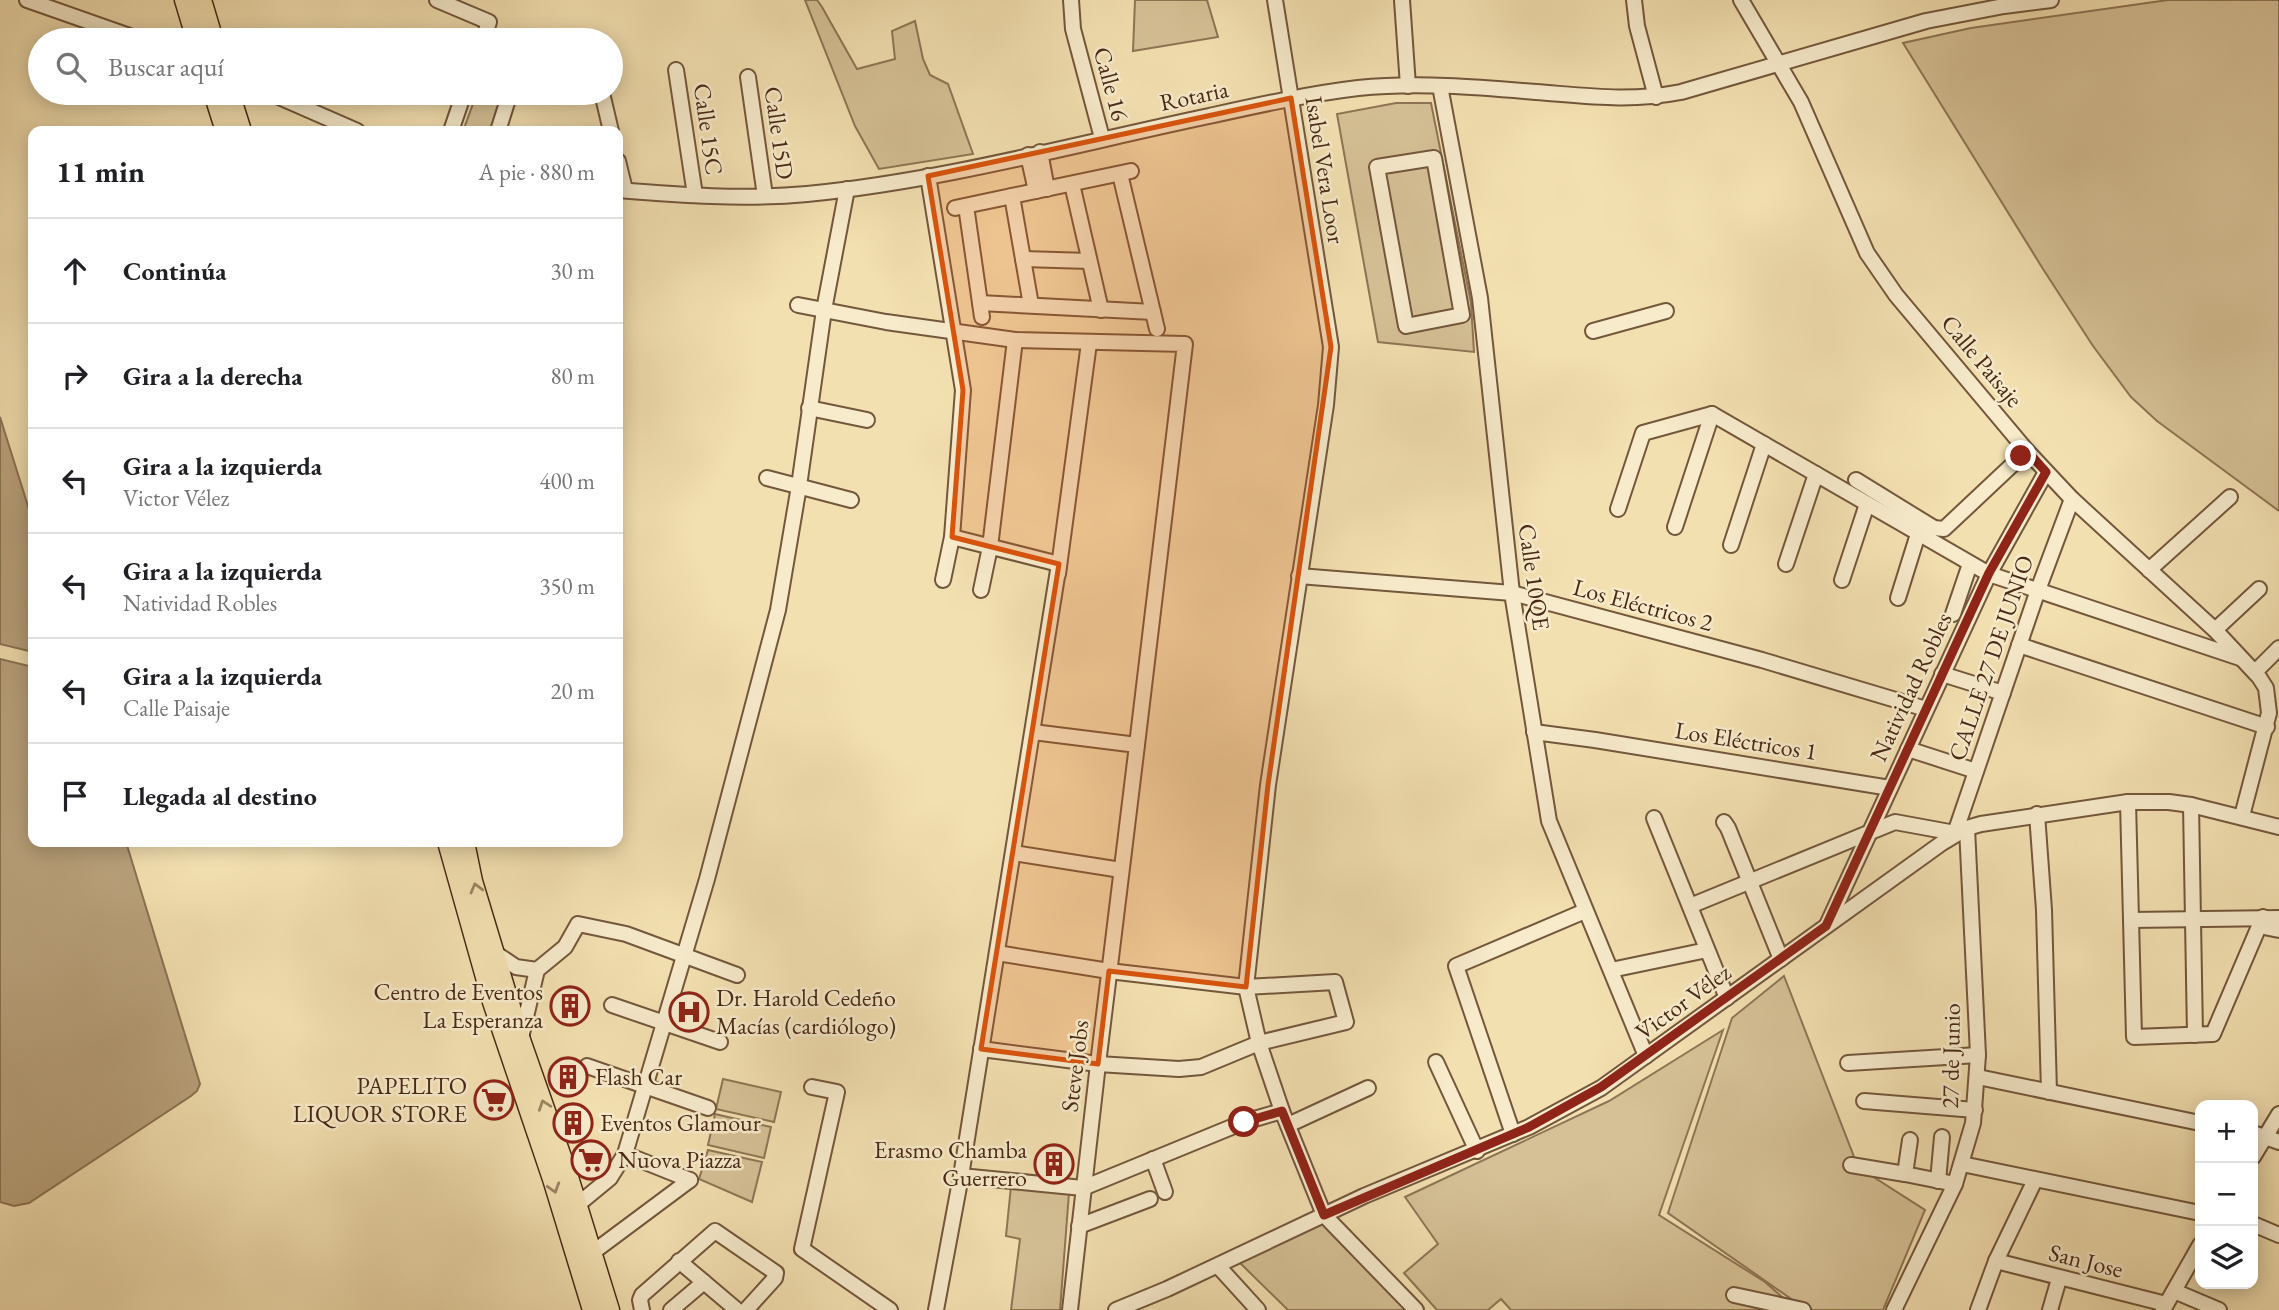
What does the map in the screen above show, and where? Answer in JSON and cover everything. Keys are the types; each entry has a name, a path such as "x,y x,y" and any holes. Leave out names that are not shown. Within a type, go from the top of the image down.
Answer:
{"main road":[{"path":"184,0 193,28"},
{"path":"202,0 210,28"},
{"path":"217,105 223,126"},
{"path":"234,105 240,126"},
{"path":"449,847 500,999 592,1310"},
{"path":"466,847 473,881 495,953 500,999 521,1040 568,1174 610,1310"}],"street":[{"path":"27,0 107,28"},
{"name":"Calle 16","path":"1071,0 1073,29 1102,138"},
{"name":"Isabel Vera Loor","path":"1275,0 1331,347 1326,405 1268,785 1246,986 1259,1043 1282,1111 1324,1215"},
{"path":"1402,0 1408,86"},
{"path":"1634,0 1637,26 1656,97"},
{"name":"Calle Paisaje","path":"1741,0 1808,116 1855,229 1877,269 1896,295 2046,472 2215,630 2255,672 2266,688 2273,727 2262,745 2242,816"},
{"name":"Rotaria","path":"623,190 765,196 847,189 928,176 1291,98 1358,89 1440,86 1614,99 1656,97 1926,21 2051,0"},
{"path":"440,1 489,22 487,28"},
{"name":"Calle 15C","path":"676,70 695,195"},
{"name":"Calle 15D","path":"748,77 765,196"},
{"name":"Calle 10QE","path":"1440,86 1480,298 1512,593 1549,821 1646,1056"},
{"path":"297,105 345,126"},
{"path":"453,126 460,105"},
{"path":"500,126 506,105"},
{"path":"605,105 610,126"},
{"path":"1034,153 1041,190"},
{"path":"1434,158 1462,315 1406,326 1377,167 1434,158"},
{"path":"1153,312 1031,306 981,310 960,207 1126,173 1157,329"},
{"path":"928,176 964,398 952,537 943,580"},
{"path":"1072,184 1101,310"},
{"path":"576,1206 610,1178 625,1154 711,865 775,622 824,310 847,189"},
{"path":"1012,196 1031,306"},
{"path":"1023,259 1089,261"},
{"path":"798,305 886,322 1015,340 1089,343 1059,564 1014,853 936,1310"},
{"path":"1593,331 1666,311"},
{"path":"981,590 990,547 1015,340"},
{"name":"Steve Jobs","path":"1070,1310 1185,344 1089,343"},
{"path":"808,408 867,420"},
{"path":"1675,527 1712,414"},
{"path":"1618,509 1643,433 1712,414 1989,573 2244,660"},
{"path":"1731,545 1764,444"},
{"path":"1856,480 1934,528 1944,529 2027,451"},
{"name":"Natividad Robles","path":"1826,926 1989,573 2046,472"},
{"path":"1786,564 1816,474"},
{"path":"767,478 852,500"},
{"path":"2149,570 2230,497"},
{"name":"CALLE 27 DE JUNIO","path":"1961,831 1976,771 2038,590 2073,499"},
{"path":"1842,580 1867,504"},
{"path":"1898,598 1918,534"},
{"path":"952,537 1059,564"},
{"path":"1953,614 1970,564"},
{"name":"Los Eléctricos 2","path":"1299,576 1512,593 1762,660 1926,709"},
{"path":"2215,630 2259,589"},
{"path":"2019,645 2273,727"},
{"path":"2255,672 2279,648"},
{"path":"1942,674 2003,693"},
{"path":"1033,732 1137,746"},
{"name":"Los Eléctricos 1","path":"1534,732 1890,788"},
{"path":"1908,749 1976,771"},
{"path":"2128,802 2134,1037 2214,1034 2261,921"},
{"name":"Victor Vélez","path":"1116,1310 1382,1189 1477,1151 1601,1087 1961,831 2037,814 2128,802 2191,805 2279,827"},
{"path":"2191,805 2195,1035"},
{"path":"2037,814 2044,910 2049,1092"},
{"path":"1654,818 1727,998"},
{"path":"1724,822 1781,959"},
{"path":"1690,906 1895,822 1961,831"},
{"name":"27 de Junio","path":"1894,1310 1955,1184 1975,1110 1978,1055 1961,831"},
{"path":"1014,853 1121,870"},
{"path":"1513,1134 1456,966 1585,911"},
{"path":"2131,920 2261,921 2279,918"},
{"path":"2261,921 2279,930"},
{"path":"521,1040 537,970 565,947 578,925 626,934 737,975"},
{"path":"1611,970 1707,950"},
{"path":"495,953 516,967 537,970"},
{"path":"981,1049 1098,1063 1180,1069 1201,1067 1259,1043 1346,1022 1335,982 1246,986 1110,971 997,953"},
{"path":"611,1004 720,1042"},
{"path":"1848,1063 1978,1055"},
{"path":"1436,1062 1477,1151"},
{"path":"587,1066 708,1108"},
{"path":"1978,1077 2195,1121"},
{"path":"812,1087 837,1092 802,1249 890,1310"},
{"path":"1288,1125 1368,1088"},
{"path":"1864,1101 1975,1110"},
{"path":"961,1176 1083,1188 1244,1122 1282,1111"},
{"path":"2266,1137 2279,1114"},
{"path":"1938,1181 1942,1137"},
{"path":"1905,1174 1910,1140"},
{"path":"592,1253 690,1180 625,1154"},
{"path":"1153,1159 1165,1192"},
{"path":"1962,1164 2195,1212"},
{"path":"1851,1165 1955,1184"},
{"path":"1978,1310 1996,1261 2035,1180"},
{"path":"1079,1226 1150,1199"},
{"path":"1324,1215 1416,1310"},
{"path":"2257,1226 2279,1236"},
{"path":"642,1310 642,1295 715,1231 775,1271 775,1279 746,1310"},
{"path":"2164,1307 2195,1254"},
{"path":"679,1261 737,1310"},
{"name":"San Jose","path":"1996,1261 2164,1307"},
{"path":"1217,1266 1258,1310"},
{"path":"2050,1310 2059,1279"},
{"path":"671,1310 704,1282"},
{"path":"2174,1291 2219,1310"},
{"path":"1734,1295 1803,1310"}],"highlighted area":[{"path":"1291,98 1331,347 1268,785 1246,987 1109,971 1098,1064 981,1049 1059,564 952,537 963,390 928,176"}],"shaded area":[{"path":"805,0 817,0 857,69 895,59 892,31 915,21 923,59 930,75 948,84 973,154 879,169 855,126"},
{"path":"1135,0 1207,0 1218,37 1133,51"},
{"path":"2168,0 2279,0 2279,511 2157,421 2131,397 2093,346 2043,269 1903,43 1971,28"},
{"path":"1396,103 1431,103 1471,303 1474,352 1378,342 1337,114"},
{"path":"473,105 499,105 493,126 465,126"},
{"path":"0,417 28,506 28,651 0,644"},
{"path":"0,659 28,666 28,847 128,847 200,1084 191,1096 29,1203 14,1206 0,1202"},
{"path":"1784,976 1858,1167 1925,1210 1883,1310 1807,1310 1668,1213 1732,1018"},
{"path":"1723,1030 1659,1215 1765,1282 1797,1310 1511,1310 1501,1299 1488,1310 1437,1310 1404,1273 1438,1244 1405,1197 1609,1101"},
{"path":"723,1079 781,1092 774,1122 716,1109"},
{"path":"715,1114 771,1127 764,1158 708,1145"},
{"path":"708,1150 762,1162 752,1202 699,1179"},
{"path":"1011,1186 1069,1193 1060,1310 1011,1310 1020,1239 1006,1236"},
{"path":"1323,1223 1408,1310 1288,1310 1238,1261"}],"place":[{"name":"Centro de Eventos La Esperanza","path":"570,1006"},
{"name":"Dr. Harold Cedeño Macías (cardiólogo)","path":"689,1012"},
{"name":"Flash Car","path":"568,1077"},
{"name":"PAPELITO LIQUOR STORE","path":"494,1100"},
{"name":"Eventos Glamour","path":"573,1123"},
{"name":"Nuova Piazza","path":"591,1160"},
{"name":"Erasmo Chamba Guerrero","path":"1054,1164"}],"route":[{"path":"1244,1122 1282,1111 1324,1215 1529,1127 1601,1087 1826,926 1989,573 2046,472 2027,451 2021,456"}]}
